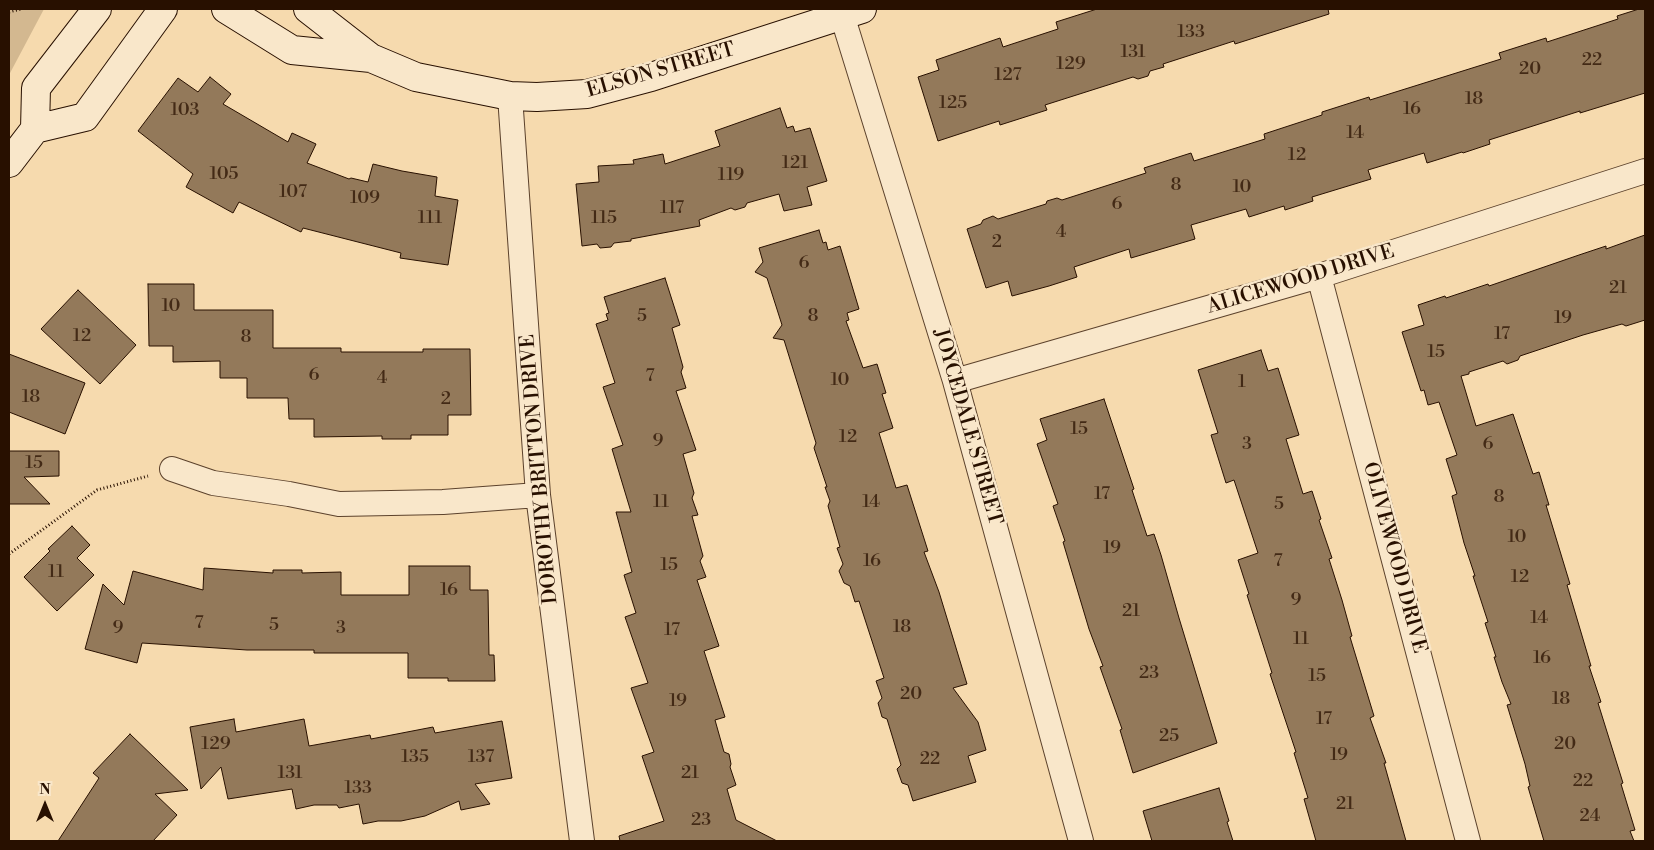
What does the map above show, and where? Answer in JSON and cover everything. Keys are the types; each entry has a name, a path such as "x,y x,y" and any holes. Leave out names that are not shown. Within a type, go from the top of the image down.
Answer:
{"street":[{"path":"9,163 35,130 36,88 97,9"},
{"path":"35,130 85,117 163,9"},
{"name":"ELSON STREET","path":"226,9 292,50 371,58"},
{"name":"ELSON STREET","path":"308,9 371,58 416,77 510,96 537,97 587,94 650,77 852,12"},
{"name":"JOYCEDALE STREET","path":"852,12 1081,841"},
{"name":"DOROTHY BRITTON DRIVE","path":"510,96 538,494 582,841"},
{"name":"ALICEWOOD DRIVE","path":"955,381 1319,276 1645,171"},
{"name":"OLIVEWOOD DRIVE","path":"1319,276 1468,841"},
{"path":"172,469 213,483 289,494 339,504 443,502 538,494"}],"path":[{"path":"9,12 21,9"},
{"path":"9,554 97,490 172,469"}],"shaded area":[{"path":"9,9 44,9 9,75"}],"building":[{"path":"1097,9 1328,9 1329,14 1235,44 1234,41 1163,64 1164,67 1150,71 1148,76 1138,79 1133,77 1045,105 1047,110 1000,125 999,121 938,141 918,77 939,70 936,60 1000,38 1003,47 1058,29 1056,22"},
{"path":"1645,9 1645,93 1580,113 1580,111 1489,140 1490,144 1463,153 1427,163 1424,153 1368,170 1371,179 1312,197 1313,201 1285,210 1284,206 1249,217 1246,209 1191,225 1195,239 1131,258 1129,249 1074,267 1077,277 1049,286 1012,296 1008,281 986,288 967,229 981,224 983,220 993,216 998,219 1046,204 1047,201 1057,198 1062,200 1146,173 1144,168 1191,153 1194,161 1265,139 1264,134 1322,115 1322,112 1369,97 1370,100 1501,59 1499,53 1546,38 1547,42 1618,19 1617,16"},
{"path":"210,77 231,94 223,104 288,142 292,133 316,144 307,163 349,179 368,182 373,164 437,177 435,196 458,200 448,265 400,258 401,253 303,228 301,232 239,202 233,213 186,187 193,174 138,131 178,78 198,92"},
{"path":"780,108 787,128 793,126 795,132 810,128 827,181 807,187 812,205 784,211 779,194 747,203 745,207 735,210 731,208 699,220 700,226 614,243 611,247 600,248 597,244 582,246 576,184 599,182 598,166 634,164 633,160 663,154 665,164 720,146 715,131"},
{"path":"819,230 823,243 826,242 828,250 840,246 859,309 847,313 849,320 846,321 863,368 877,364 886,393 882,394 893,428 879,433 896,488 907,485 928,551 924,552 939,592 967,684 953,688 978,722 986,750 968,756 976,782 913,801 908,785 902,783 897,769 901,765 887,719 882,717 878,703 882,698 876,681 884,678 859,601 855,602 850,586 844,583 839,571 843,564 837,548 840,547 828,506 830,501 825,487 827,487 814,448 816,443 784,340 773,338 782,325 767,278 755,272 763,262 759,248"},
{"path":"1645,235 1645,320 1626,326 1622,324 1583,335 1520,356 1518,360 1507,364 1503,361 1461,376 1476,426 1513,414 1533,474 1539,472 1549,505 1546,505 1570,584 1567,585 1601,702 1598,703 1623,783 1621,784 1635,830 1630,831 1634,841 1544,841 1528,787 1530,786 1525,764 1507,705 1511,704 1494,657 1496,657 1485,623 1488,622 1473,576 1475,576 1452,496 1457,494 1446,459 1457,455 1439,402 1428,405 1424,390 1421,391 1402,332 1424,325 1418,305 1488,284 1489,286 1606,246 1606,249"},
{"path":"665,278 680,325 672,328 683,367 681,372 686,388 676,391 696,450 683,454 694,493 692,498 698,515 692,516 703,556 700,561 706,577 697,580 719,646 704,651 725,717 715,720 724,752 729,754 730,767 736,785 727,789 736,820 777,841 620,841 619,836 664,821 642,756 654,752 631,688 648,683 625,617 636,613 624,575 632,572 616,512 631,512 612,449 623,445 603,387 615,383 596,324 608,320 606,314 609,313 604,297"},
{"path":"148,284 194,284 194,310 273,310 273,348 341,348 341,352 423,352 423,349 470,349 471,415 448,415 448,435 411,435 411,439 382,439 382,436 314,437 314,419 289,419 288,398 247,398 247,378 220,378 220,361 173,362 173,346 149,346"},
{"path":"78,290 136,345 100,384 41,329"},
{"path":"1261,350 1268,371 1278,368 1299,435 1286,439 1303,494 1312,491 1321,519 1319,520 1332,558 1329,559 1374,716 1370,718 1386,763 1384,763 1406,841 1316,841 1304,799 1308,798 1294,753 1296,752 1270,674 1272,673 1238,560 1258,553 1234,480 1226,483 1211,435 1218,433 1198,370"},
{"path":"9,354 85,383 65,434 9,412"},
{"path":"1104,399 1134,489 1132,490 1147,536 1154,534 1161,555 1217,743 1133,773 1120,730 1122,729 1100,667 1103,666 1089,629 1063,542 1065,541 1053,506 1058,504 1037,444 1047,440 1040,419"},
{"path":"9,451 59,451 59,476 24,477 50,504 9,504"},
{"path":"72,526 90,545 77,558 94,575 57,611 24,577 50,551 48,549"},
{"path":"409,566 470,566 470,590 488,590 489,655 494,655 495,681 448,681 448,678 408,678 408,653 314,653 314,650 247,650 142,643 137,663 85,649 103,584 124,605 133,571 203,590 204,568 273,573 273,570 302,570 302,573 341,572 341,595 409,595"},
{"path":"234,719 236,732 304,719 309,746 370,735 371,739 433,727 435,733 502,721 512,778 475,784 490,804 461,810 459,801 425,816 401,821 378,821 363,824 359,804 339,808 337,805 314,805 296,809 292,789 228,799 221,767 201,789 190,727"},
{"path":"130,734 188,790 155,794 177,815 153,841 58,841 99,778 93,773"},
{"path":"1219,788 1233,841 1152,841 1143,811"}]}
